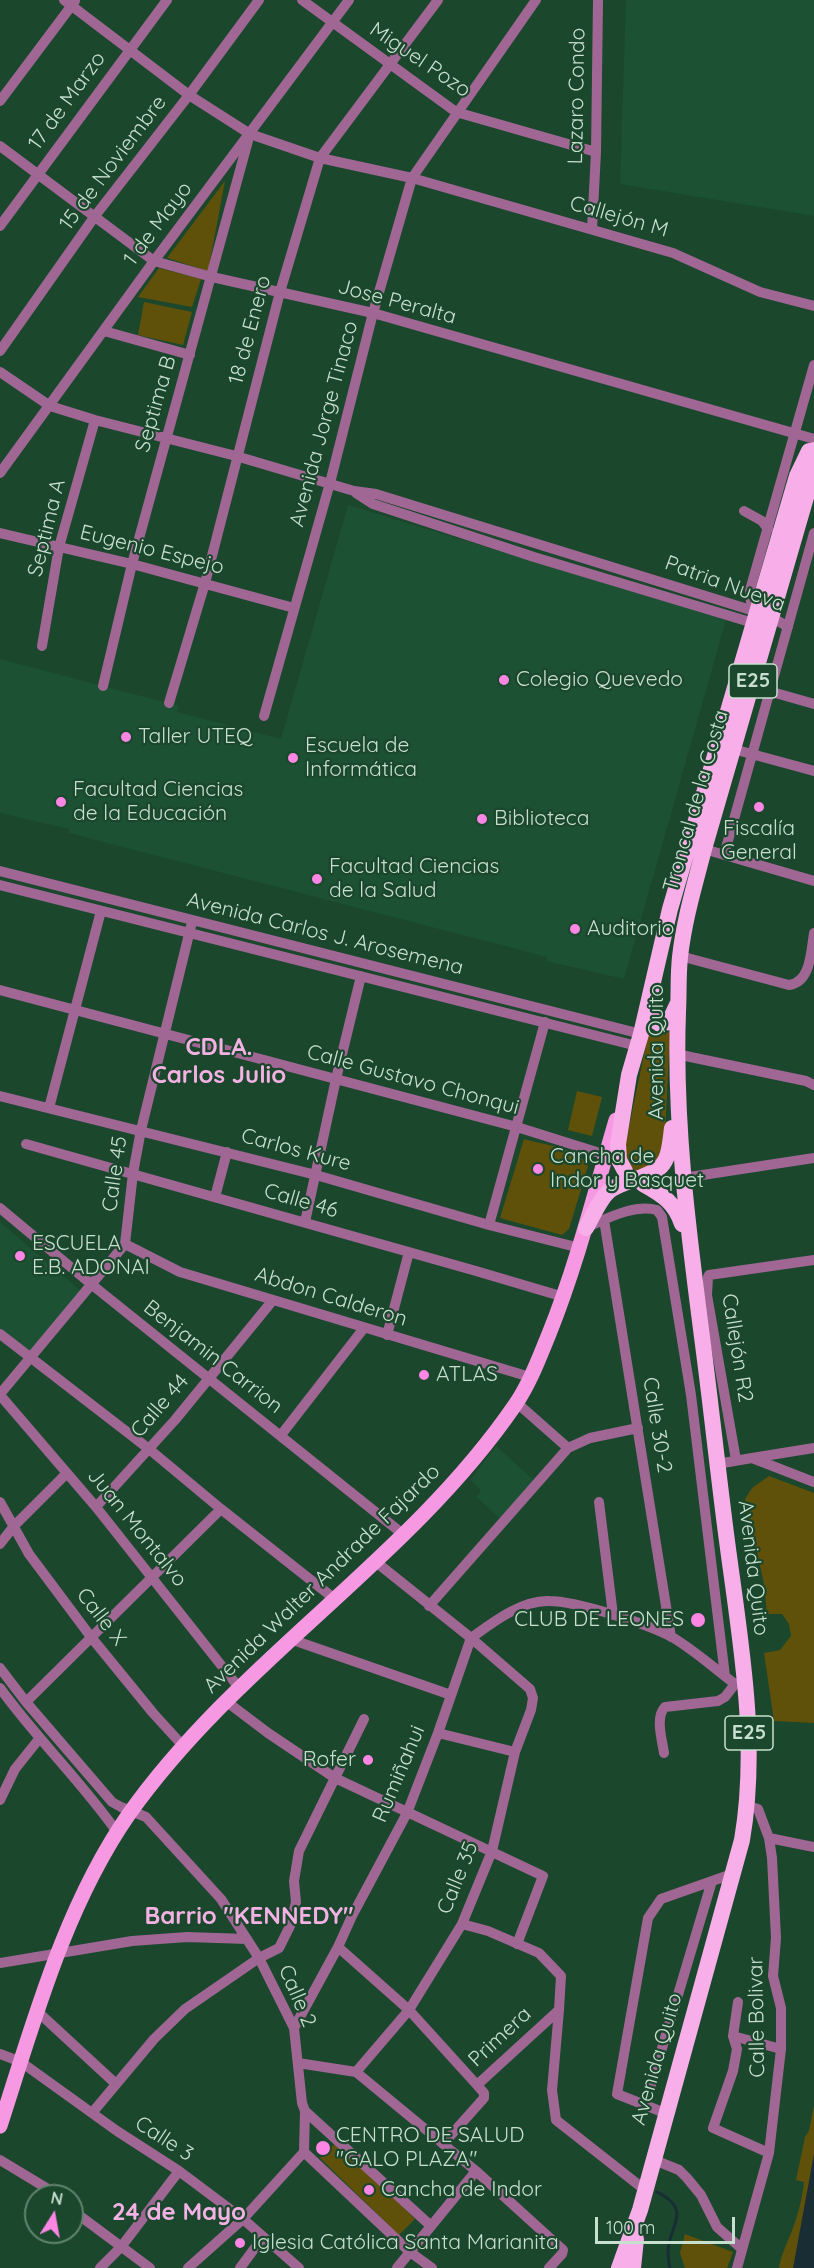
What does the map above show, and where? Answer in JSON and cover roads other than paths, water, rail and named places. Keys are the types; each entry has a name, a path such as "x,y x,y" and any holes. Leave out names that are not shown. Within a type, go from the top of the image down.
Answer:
{"highway":[{"name":"Troncal de la Costa","path":"680,956 688,911 704,849 751,686 762,620 796,476 814,440"},
{"name":"Troncal de la Costa","path":"662,940 762,620 811,480 814,450"},
{"name":"Avenida Walter Andrade Fajardo","path":"629,1075 662,940"},
{"name":"Avenida Quito","path":"619,2268 640,2210 652,2159 742,1840 748,1806 750,1764 717,1464 687,1238 676,1079 680,956"},
{"path":"650,995 651,1018 660,1024 665,1024 672,1018 678,1000"},
{"path":"623,1177 618,1144 629,1075"},
{"path":"645,1180 657,1172 668,1157 676,1079"},
{"path":"623,1177 645,1180 673,1204 687,1238"},
{"path":"586,1228 607,1193 623,1177"},
{"name":"Avenida Quito","path":"633,2268 640,2210"}],"main road":[{"name":"Avenida Walter Andrade Fajardo","path":"0,2127 59,1952 81,1899 117,1832 184,1747 227,1702 433,1507 472,1462 517,1403 531,1377 564,1298 629,1075"}],"street":[{"name":"17 de Marzo","path":"0,226 167,0"},
{"name":"15 de Noviembre","path":"0,351 95,216 259,0"},
{"name":"Miguel Pozo","path":"302,0 456,112 596,152"},
{"name":"1 de Mayo","path":"0,473 154,261 349,0"},
{"name":"18 de Enero","path":"169,703 205,583 280,292 320,158 438,0"},
{"name":"Lazaro Condo","path":"592,229 596,152 598,0"},
{"name":"Callejón M","path":"70,2 189,95 250,134 320,158 412,178 673,253 760,292 813,306"},
{"path":"0,101 70,2"},
{"name":"Avenida Jorge Tinaco","path":"264,716 330,483 373,313 412,178 530,2"},
{"name":"Septima B","path":"103,686 132,564 250,134"},
{"name":"Jose Peralta","path":"0,146 154,261 212,277 373,313 814,440"},
{"path":"104,331 190,356"},
{"path":"762,620 751,602 750,590 814,365"},
{"name":"Patria Nueva","path":"0,372 50,406 95,420 236,456 354,491 376,494 788,627"},
{"name":"Septima A","path":"42,646 59,547 95,420"},
{"path":"768,529 762,521 744,511 762,514 774,509"},
{"name":"Eugenio Espejo","path":"0,533 132,564 294,608"},
{"path":"724,855 814,533"},
{"path":"751,686 814,704"},
{"path":"733,749 814,771"},
{"path":"704,849 814,881"},
{"name":"Avenida Carlos J. Arosemena","path":"0,871 193,920 639,1040"},
{"name":"Avenida Carlos J. Arosemena","path":"0,885 545,1022 639,1040"},
{"path":"49,1108 101,911"},
{"name":"Calle 45","path":"0,1394 126,1244 133,1173 141,1130 193,920"},
{"path":"680,956 789,985 796,984 803,978 807,969 814,933"},
{"path":"305,1222 361,976"},
{"name":"Calle Gustavo Chonqui","path":"0,990 517,1127 606,1155"},
{"path":"489,1225 545,1022"},
{"path":"676,1054 806,1081 814,1085"},
{"name":"Carlos Kure","path":"0,1096 316,1175 489,1225 580,1248"},
{"name":"Calle 46","path":"26,1144 564,1298"},
{"path":"215,1197 227,1152"},
{"path":"683,1178 814,1158"},
{"name":"Benjamin Carrion","path":"0,1208 91,1284 404,1535"},
{"path":"586,1228 630,1211 654,1209 660,1213 666,1234 691,1395 725,1676"},
{"name":"Calle 30-2","path":"604,1220 671,1637"},
{"path":"666,1234 687,1238"},
{"name":"Abdon Calderon","path":"126,1244 180,1272 531,1377"},
{"path":"387,1335 409,1252"},
{"name":"Callejón R2","path":"736,1460 707,1295 708,1277 709,1275 814,1260"},
{"name":"Calle 44","path":"96,1507 209,1379 273,1300"},
{"path":"281,1435 364,1328"},
{"path":"0,1334 149,1449 336,1600"},
{"name":"Juan Montalvo","path":"0,1394 96,1507 240,1689"},
{"path":"517,1403 568,1448"},
{"path":"429,1606 568,1448 590,1438 638,1428"},
{"path":"717,1464 814,1448"},
{"path":"752,1458 814,1482"},
{"path":"0,1544 14,1526 67,1473"},
{"name":"Calle X","path":"0,1502 29,1554 91,1637 184,1747"},
{"path":"599,1502 613,1615"},
{"path":"26,1702 221,1509"},
{"path":"376,1562 471,1638 502,1615 549,1600 598,1610 671,1637 725,1676 740,1684 718,1701 665,1707 661,1711 660,1718 664,1752"},
{"name":"Rumiñahui","path":"294,2028 407,1813 471,1638"},
{"name":"Calle 35","path":"356,2072 409,2010 462,1924 492,1851 515,1752 531,1710 533,1698 530,1689 471,1638"},
{"path":"293,1640 451,1695"},
{"name":"Calle 2","path":"0,1668 26,1702 112,1802 146,1817 221,1899 259,1958 294,2028 302,2103 305,2111 304,2152"},
{"path":"0,1688 39,1739 94,1800 117,1832"},
{"path":"227,1702 335,1778 543,1876 517,1944"},
{"path":"92,2113 154,2039 185,2009 259,1958 279,1948 290,1926 296,1902 294,1881 299,1851 364,1719"},
{"path":"438,1733 515,1752"},
{"path":"0,1800 15,1769 39,1739"},
{"name":"Calle Bolivar","path":"737,2268 769,2153 781,2049 781,2007 772,1976 776,1917 770,1838 758,1809 748,1806"},
{"path":"770,1838 814,1847"},
{"path":"665,2113 617,2094 648,1918 661,1899 732,1874"},
{"path":"645,2105 712,1881"},
{"name":"Primera","path":"338,1947 409,2010 477,2085 559,2010 561,1976 539,1953 488,1931 462,1924"},
{"path":"0,1963 132,1941 187,1937 247,1939"},
{"path":"738,2002 733,2036 737,2049 733,2071 712,2128 769,2153"},
{"path":"559,2010 552,2090 556,2120 645,2190"},
{"path":"38,2012 116,2084"},
{"path":"733,2036 781,2049"},
{"name":"Calle 3","path":"0,2054 21,2062 92,2113 179,2170 243,2219 299,2268"},
{"path":"298,2063 356,2072 476,2171 563,2250 549,2268"},
{"path":"443,2144 484,2098 484,2093 477,2085"},
{"path":"305,2111 431,2226"},
{"path":"188,2268 243,2219 304,2152 410,2252 432,2268"},
{"path":"652,2159 680,2170 701,2195 717,2227 742,2249"},
{"path":"0,2160 37,2184"},
{"path":"100,2268 121,2247 179,2170"},
{"path":"397,2268 476,2171"},
{"path":"84,2219 150,2268"},
{"path":"240,2268 262,2236"}],"water":[{"path":"814,2154 814,2268 793,2268"}],"waterway":[{"path":"657,2192 675,2206 677,2213 669,2244 670,2268"}],"place":[{"name":"Colegio Quevedo","path":"504,680"},
{"name":"Taller UTEQ","path":"126,737"},
{"name":"Escuela de Informática","path":"293,758"},
{"name":"Facultad Ciencias de la Educación","path":"61,802"},
{"name":"Fiscalía General","path":"759,807"},
{"name":"Biblioteca","path":"482,819"},
{"name":"Facultad Ciencias de la Salud","path":"317,879"},
{"name":"Auditorio","path":"575,929"},
{"name":"Cancha de Indor y Basquet","path":"538,1169"},
{"name":"ESCUELA E.B. ADONAI","path":"20,1256"},
{"name":"ATLAS","path":"424,1375"},
{"name":"CLUB DE LEONES","path":"698,1620"},
{"name":"Rofer","path":"368,1760"},
{"name":"CENTRO DE SALUD \"GALO PLAZA\"","path":"323,2148"},
{"name":"Cancha de Indor","path":"369,2190"},
{"name":"Iglesia Católica Santa Marianita","path":"240,2243"}],"district":[{"name":"CDLA. Carlos Julio","path":"219,1062"},
{"name":"Barrio \"KENNEDY\"","path":"249,1917"},
{"name":"24 de Mayo","path":"179,2213"}]}
